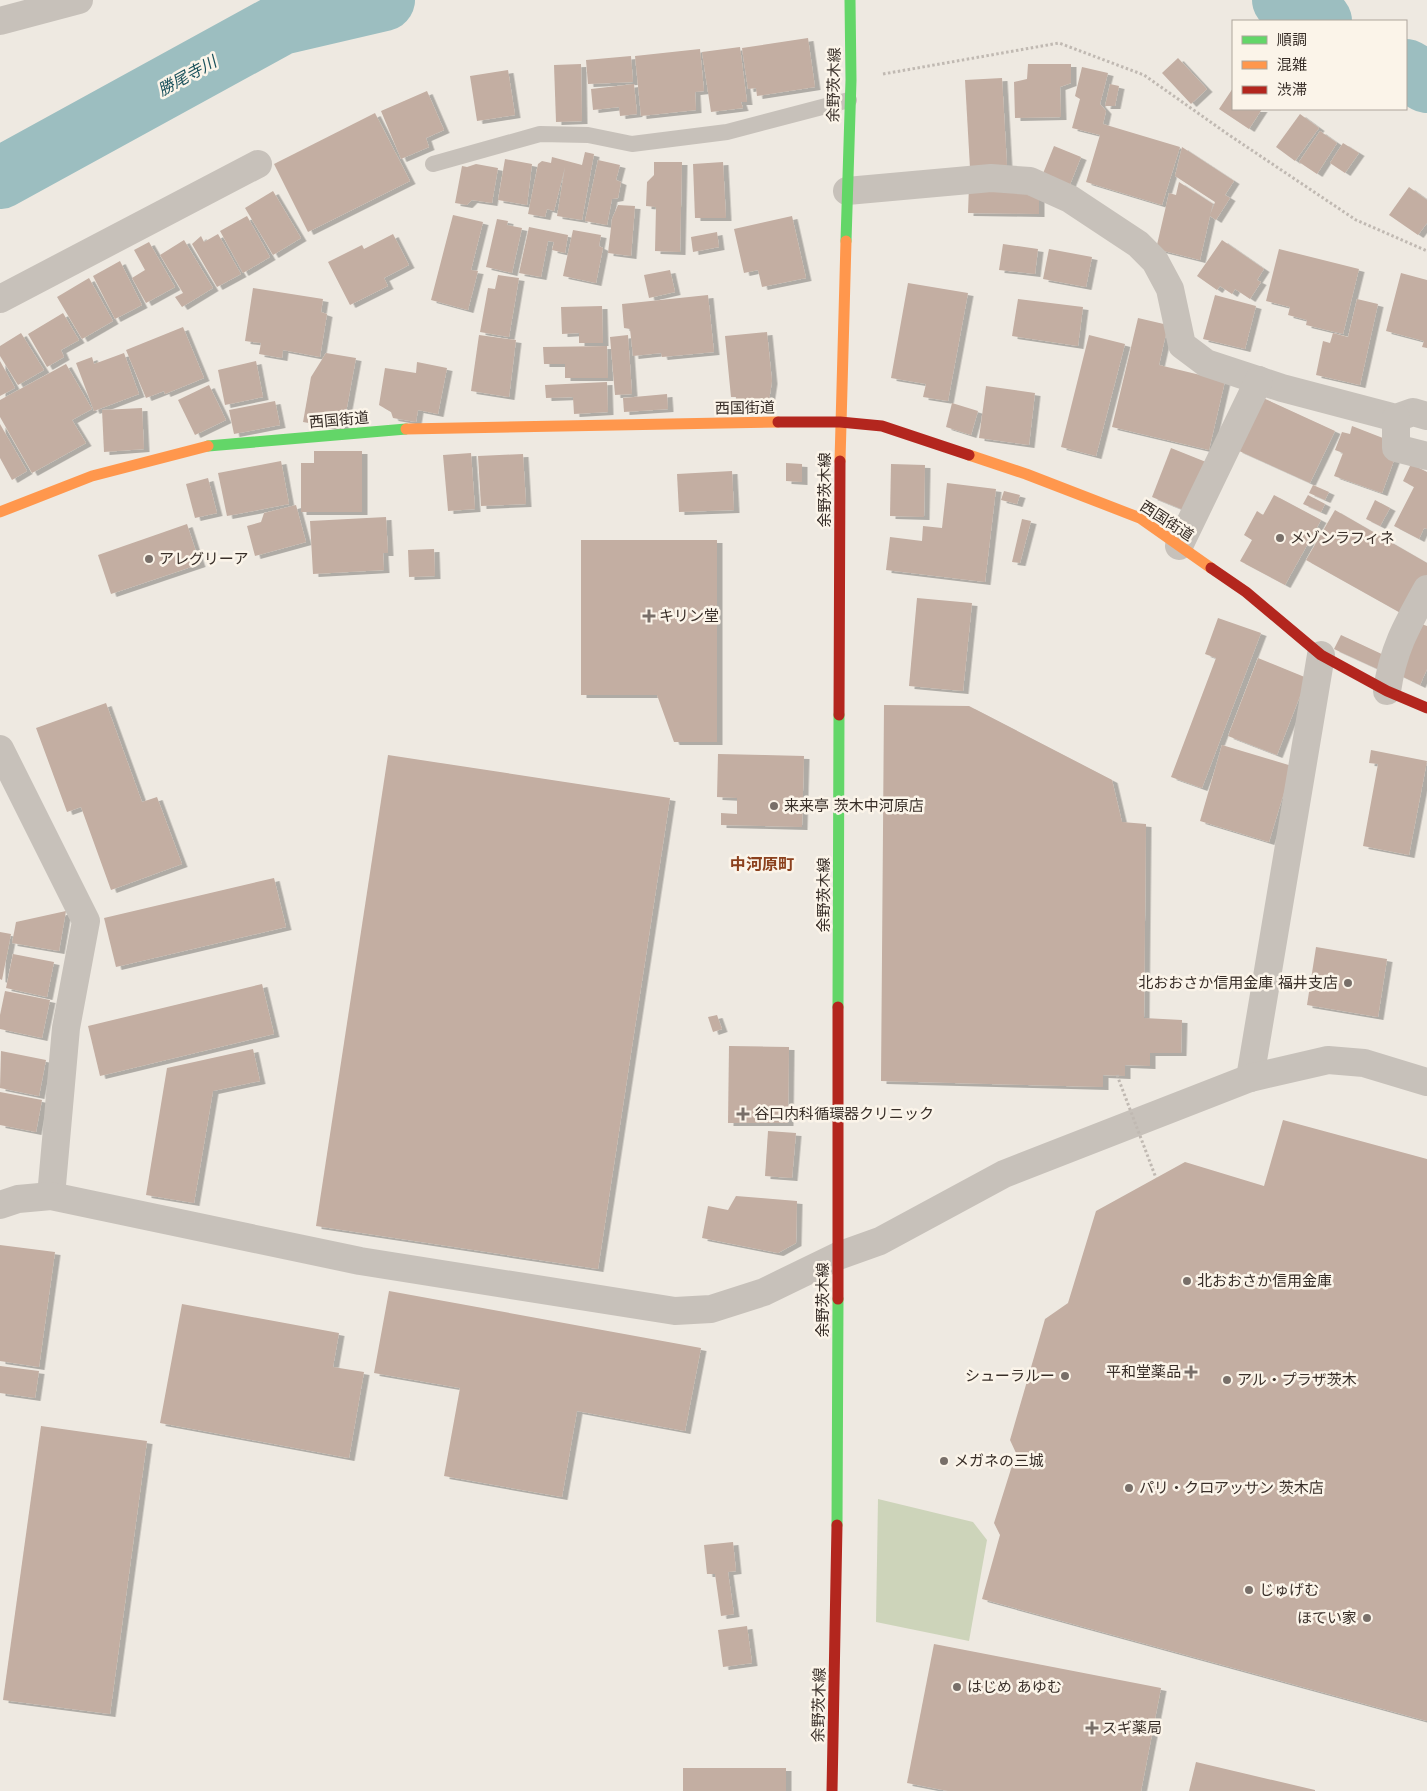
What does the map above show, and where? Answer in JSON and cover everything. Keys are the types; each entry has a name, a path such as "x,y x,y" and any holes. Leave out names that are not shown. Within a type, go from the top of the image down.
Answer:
{"main road":[{"name":"余野茨木線","path":"832,1791 837,1520 840,422 851,80 850,0"},
{"name":"西国街道","path":"0,512 92,476 210,446 423,428 840,422 882,426 1026,474 1140,518 1246,592 1321,655 1387,690 1427,708"}],"street":[{"path":"0,21 79,0"},
{"path":"0,299 258,164"},
{"path":"847,191 991,178 1030,181 1070,199 1138,244 1155,261 1170,289 1182,345 1206,363 1259,380 1396,418 1413,412 1427,416"},
{"path":"1179,546 1259,380"},
{"path":"1396,418 1396,448 1427,456"},
{"path":"1387,690 1390,668 1401,637 1427,589"},
{"path":"1250,1078 1321,655"},
{"path":"0,749 86,921 66,1028 51,1196"},
{"path":"0,1205 18,1198 51,1196 360,1261 675,1311 711,1309 764,1292 838,1256 880,1241 1004,1174 1250,1078 1328,1060 1364,1063 1427,1082"}],"lane":[{"path":"433,164 540,134 588,135 632,144 727,132 849,100"}],"path":[{"path":"851,80 1059,43 1144,75 1229,135 1356,220 1427,251"},
{"path":"1117,1076 1156,1178"}],"green space":[{"path":"878,1499 973,1522 987,1540 969,1641 876,1622"}],"building":[{"path":"808,38 815,87 757,96 756,88 748,89 742,48"},
{"path":"740,47 747,102 741,102 743,108 711,112 702,52"},
{"path":"700,49 704,91 695,92 696,110 641,116 635,56"},
{"path":"631,56 633,82 588,84 586,60"},
{"path":"1178,58 1207,89 1191,104 1162,73"},
{"path":"581,64 582,121 556,122 554,65"},
{"path":"1028,64 1071,64 1071,83 1060,87 1061,117 1015,118 1014,82 1027,79"},
{"path":"1082,67 1108,73 1100,104 1106,111 1103,124 1180,147 1162,205 1086,182 1100,135 1072,128 1080,99 1075,96"},
{"path":"508,70 515,115 477,121 470,76"},
{"path":"1002,78 1007,166 970,168 965,80"},
{"path":"634,84 637,114 620,116 619,107 593,110 591,89"},
{"path":"1110,84 1119,86 1115,106 1105,106"},
{"path":"1232,90 1232,110 1261,110 1249,129 1219,109"},
{"path":"427,91 444,130 426,138 429,147 401,159 381,111"},
{"path":"375,113 410,181 308,232 274,164"},
{"path":"1300,114 1319,128 1295,161 1276,147"},
{"path":"1320,131 1337,143 1317,174 1299,162"},
{"path":"1343,143 1359,153 1345,173 1330,163"},
{"path":"1054,146 1081,157 1067,192 1040,181"},
{"path":"1182,147 1234,181 1225,195 1230,198 1216,220 1210,216 1200,260 1156,249 1169,193 1176,195 1179,182 1213,204 1210,215 1215,202 1175,176"},
{"path":"585,152 594,154 582,220 557,216 565,167 554,211 547,209 545,217 528,214 538,164 542,161 551,163 552,157 582,165"},
{"path":"505,159 532,164 527,205 498,200"},
{"path":"598,160 620,165 616,180 621,182 618,198 612,199 607,225 585,221"},
{"path":"654,162 682,162 680,252 655,251 656,207 646,206 647,182 654,175"},
{"path":"723,162 726,218 695,218 693,164"},
{"path":"476,164 498,168 492,203 472,200 467,205 455,203 462,166 467,167"},
{"path":"969,185 1029,186 1029,196 1039,196 1039,214 968,213"},
{"path":"1409,187 1427,200 1427,223 1418,235 1389,215"},
{"path":"273,191 301,238 273,255 245,208"},
{"path":"618,205 635,206 631,256 608,253 612,219"},
{"path":"453,215 483,222 471,270 478,271 468,310 431,300"},
{"path":"247,216 270,257 243,273 220,231"},
{"path":"792,216 806,278 762,287 758,270 744,273 734,229"},
{"path":"497,219 508,221 507,225 522,228 512,273 486,267"},
{"path":"529,227 568,235 565,253 552,250 554,242 548,241 541,277 519,273"},
{"path":"573,230 601,235 599,246 603,248 596,283 563,276"},
{"path":"717,232 719,247 693,252 691,237"},
{"path":"218,234 241,274 217,287 192,244 201,236 204,242"},
{"path":"393,234 409,265 384,278 388,286 350,305 328,262 362,245 364,249"},
{"path":"184,240 213,288 182,307 175,297 183,293 160,255"},
{"path":"1222,240 1264,269 1257,280 1261,282 1250,299 1235,289 1232,294 1220,286 1217,290 1197,276"},
{"path":"149,242 175,287 146,303 132,278 145,270 134,250"},
{"path":"1003,244 1038,249 1035,274 999,270"},
{"path":"1049,249 1092,257 1086,287 1043,279"},
{"path":"1279,249 1359,269 1343,334 1306,325 1307,320 1288,315 1290,307 1266,301"},
{"path":"120,261 142,305 115,319 93,276"},
{"path":"670,270 675,292 649,298 644,275"},
{"path":"1401,273 1427,280 1427,348 1422,347 1424,341 1386,331"},
{"path":"498,275 519,278 509,337 480,332 488,288 495,289"},
{"path":"89,278 113,321 82,339 57,297"},
{"path":"908,283 968,293 948,401 923,397 926,384 891,378"},
{"path":"253,288 323,299 321,312 327,314 320,357 283,350 282,358 259,354 261,343 245,341"},
{"path":"708,295 714,352 662,357 661,353 633,356 630,329 624,328 622,304"},
{"path":"1215,295 1256,306 1245,349 1203,339"},
{"path":"1018,299 1083,307 1078,346 1012,336"},
{"path":"1357,299 1378,304 1360,385 1316,375 1323,341 1330,343 1333,333 1348,337"},
{"path":"602,306 603,343 579,343 579,333 562,334 561,307"},
{"path":"63,313 79,340 61,350 64,357 47,367 28,334"},
{"path":"1138,318 1168,325 1159,365 1225,381 1209,450 1112,427"},
{"path":"183,327 204,378 165,394 164,391 146,398 126,350"},
{"path":"767,332 772,381 769,401 746,405 736,403 736,397 731,397 725,336"},
{"path":"21,333 44,370 18,385 0,356 0,346"},
{"path":"479,335 516,340 509,397 471,391"},
{"path":"628,335 632,394 615,395 610,337"},
{"path":"1089,335 1125,344 1096,456 1061,447"},
{"path":"607,346 608,378 565,378 565,364 544,364 543,347"},
{"path":"124,353 139,394 94,411 76,363 92,357 94,364"},
{"path":"326,353 356,358 343,429 303,422 311,377"},
{"path":"0,361 15,388 0,396"},
{"path":"256,361 263,397 225,405 218,370"},
{"path":"417,362 447,368 438,414 418,410 416,422 393,418 391,412 379,405 385,368 416,373"},
{"path":"66,364 92,409 72,420 86,443 32,473 0,417 0,400"},
{"path":"607,382 608,412 574,414 573,397 546,398 545,385"},
{"path":"209,385 226,420 195,435 178,400"},
{"path":"986,386 1035,393 1029,445 979,438"},
{"path":"667,394 668,409 624,412 623,398"},
{"path":"1261,397 1335,431 1310,483 1237,450"},
{"path":"275,401 280,425 234,434 229,410"},
{"path":"952,403 978,411 971,435 946,427"},
{"path":"142,408 144,449 104,452 102,410"},
{"path":"0,424 27,471 12,480 0,458"},
{"path":"1352,426 1388,440 1396,455 1382,493 1334,476 1343,453 1335,450 1342,432 1350,434"},
{"path":"1171,448 1211,464 1191,513 1152,497"},
{"path":"314,451 362,451 362,512 301,512 301,463 314,463"},
{"path":"471,453 475,509 448,511 443,455"},
{"path":"523,454 526,504 481,506 478,456"},
{"path":"281,461 289,504 227,516 218,473"},
{"path":"786,463 802,464 802,482 786,481"},
{"path":"891,464 925,465 924,517 890,516"},
{"path":"1411,464 1427,472 1427,529 1424,528 1419,539 1394,526 1414,487 1403,481"},
{"path":"732,471 734,510 679,512 677,474"},
{"path":"208,478 217,513 195,518 186,484"},
{"path":"947,483 996,489 985,582 886,570 890,537 922,541 923,526 942,528"},
{"path":"1313,485 1329,492 1325,500 1309,493"},
{"path":"1004,491 1020,495 1017,504 1001,500"},
{"name":"メゾンラフィネ","path":"1274,495 1321,520 1285,585 1240,561 1252,540 1244,535 1257,511 1263,515"},
{"path":"1308,495 1325,504 1321,512 1303,504"},
{"path":"1375,500 1390,508 1380,526 1366,519"},
{"path":"296,505 306,542 255,556 247,526 261,522 264,513"},
{"path":"1335,510 1427,563 1427,579 1406,616 1306,560"},
{"path":"386,517 388,553 383,553 384,570 313,574 310,521"},
{"path":"1022,519 1031,521 1020,563 1012,562"},
{"name":"アレグリーア","path":"187,524 200,564 111,594 98,555"},
{"path":"581,540 717,540 717,742 674,742 657,695 581,695"},
{"path":"434,549 435,576 409,577 408,550"},
{"path":"917,598 972,603 963,691 909,686"},
{"path":"1218,618 1261,633 1202,788 1171,777 1216,658 1205,654"},
{"path":"1416,622 1427,626 1427,669 1420,685 1393,672"},
{"path":"1341,635 1388,657 1382,671 1334,649"},
{"path":"1258,658 1307,678 1277,755 1228,736"},
{"path":"106,703 142,802 157,797 182,864 111,890 81,807 67,812 36,728"},
{"path":"884,705 969,706 1112,780 1122,822 1146,824 1144,1018 1182,1020 1181,1053 1150,1053 1150,1066 1125,1065 1125,1076 1103,1075 1103,1087 881,1081"},
{"path":"1222,745 1292,766 1269,842 1200,821"},
{"path":"1371,750 1427,761 1409,855 1363,846 1378,764 1369,763"},
{"path":"718,754 804,756 802,827 721,825 721,813 737,814 737,798 717,797"},
{"path":"388,755 670,798 598,1269 316,1226"},
{"path":"274,878 286,927 116,967 104,918"},
{"path":"66,911 59,951 12,943 16,922"},
{"path":"0,932 11,934 2,980 0,979"},
{"path":"1316,947 1387,959 1378,1017 1307,1005"},
{"path":"13,954 54,962 47,997 6,988"},
{"path":"262,984 274,1034 100,1076 88,1026"},
{"path":"5,991 50,1000 42,1038 0,1029 0,1015"},
{"path":"717,1015 722,1029 713,1032 708,1017"},
{"path":"729,1046 789,1047 788,1123 728,1123"},
{"path":"253,1049 260,1081 213,1091 194,1203 146,1195 167,1068"},
{"path":"1,1051 46,1060 39,1096 0,1088"},
{"path":"0,1092 42,1100 36,1132 0,1125"},
{"name":"アル・プラザ茨木","path":"1283,1120 1427,1159 1427,1721 982,1599 1000,1535 994,1523 1016,1453 1010,1440 1045,1319 1068,1303 1096,1211 1185,1162 1264,1186"},
{"path":"768,1131 796,1133 792,1178 765,1176"},
{"path":"736,1196 797,1201 796,1243 778,1253 702,1238 708,1206 728,1210"},
{"path":"0,1245 55,1252 39,1367 0,1361"},
{"path":"389,1291 701,1348 685,1431 577,1411 562,1497 444,1476 460,1388 374,1373"},
{"path":"182,1304 339,1333 333,1367 364,1372 349,1458 160,1423"},
{"path":"0,1366 39,1371 35,1398 0,1393"},
{"path":"41,1426 147,1441 110,1714 3,1700"},
{"path":"733,1542 736,1571 728,1572 734,1614 721,1616 715,1574 707,1574 704,1545"},
{"path":"747,1626 752,1663 723,1667 718,1630"},
{"path":"934,1644 1161,1688 1141,1791 948,1791 907,1783"},
{"path":"1196,1762 1315,1790 1315,1791 1189,1791"},
{"path":"683,1768 786,1768 786,1791 683,1791"}],"waterway":[{"name":"勝尾寺川","path":"0,178 281,24 384,0"},
{"name":"勝尾寺川","path":"1283,0 1319,20"},
{"name":"勝尾寺川","path":"1407,71 1427,82"}],"traffic: fast":[{"path":"846,241 851,80 850,0"},
{"path":"208,446 406,429"},
{"path":"838,1007 839,715"},
{"path":"837,1525 838,1299"}],"traffic: slow":[{"path":"840,461 846,241"},
{"path":"406,429 778,422"},
{"path":"0,512 92,476 208,446"},
{"path":"969,455 1026,474 1140,518 1211,568"}],"traffic: jam":[{"path":"778,422 840,422 882,426 969,455"},
{"path":"839,715 840,461"},
{"path":"1211,568 1246,592 1321,655 1387,691 1427,708"},
{"path":"838,1007 838,1299"},
{"path":"832,1791 837,1525"}],"place":[{"name":"メゾンラフィネ","path":"1280,538"},
{"name":"アレグリーア","path":"149,559"},
{"name":"キリン堂","path":"649,616"},
{"name":"来来亭 茨木中河原店","path":"774,806"},
{"name":"北おおさか信用金庫 福井支店","path":"1348,983"},
{"name":"谷口内科循環器クリニック","path":"743,1114"},
{"name":"北おおさか信用金庫","path":"1187,1281"},
{"name":"平和堂薬品","path":"1191,1372"},
{"name":"シューラルー","path":"1065,1376"},
{"name":"アル・プラザ茨木","path":"1227,1380"},
{"name":"メガネの三城","path":"944,1461"},
{"name":"パリ・クロアッサン 茨木店","path":"1129,1488"},
{"name":"じゅげむ","path":"1249,1590"},
{"name":"ほてい家","path":"1367,1618"},
{"name":"はじめ あゆむ","path":"957,1687"},
{"name":"スギ薬局","path":"1092,1728"}],"district":[{"name":"中河原町","path":"762,864"}]}
